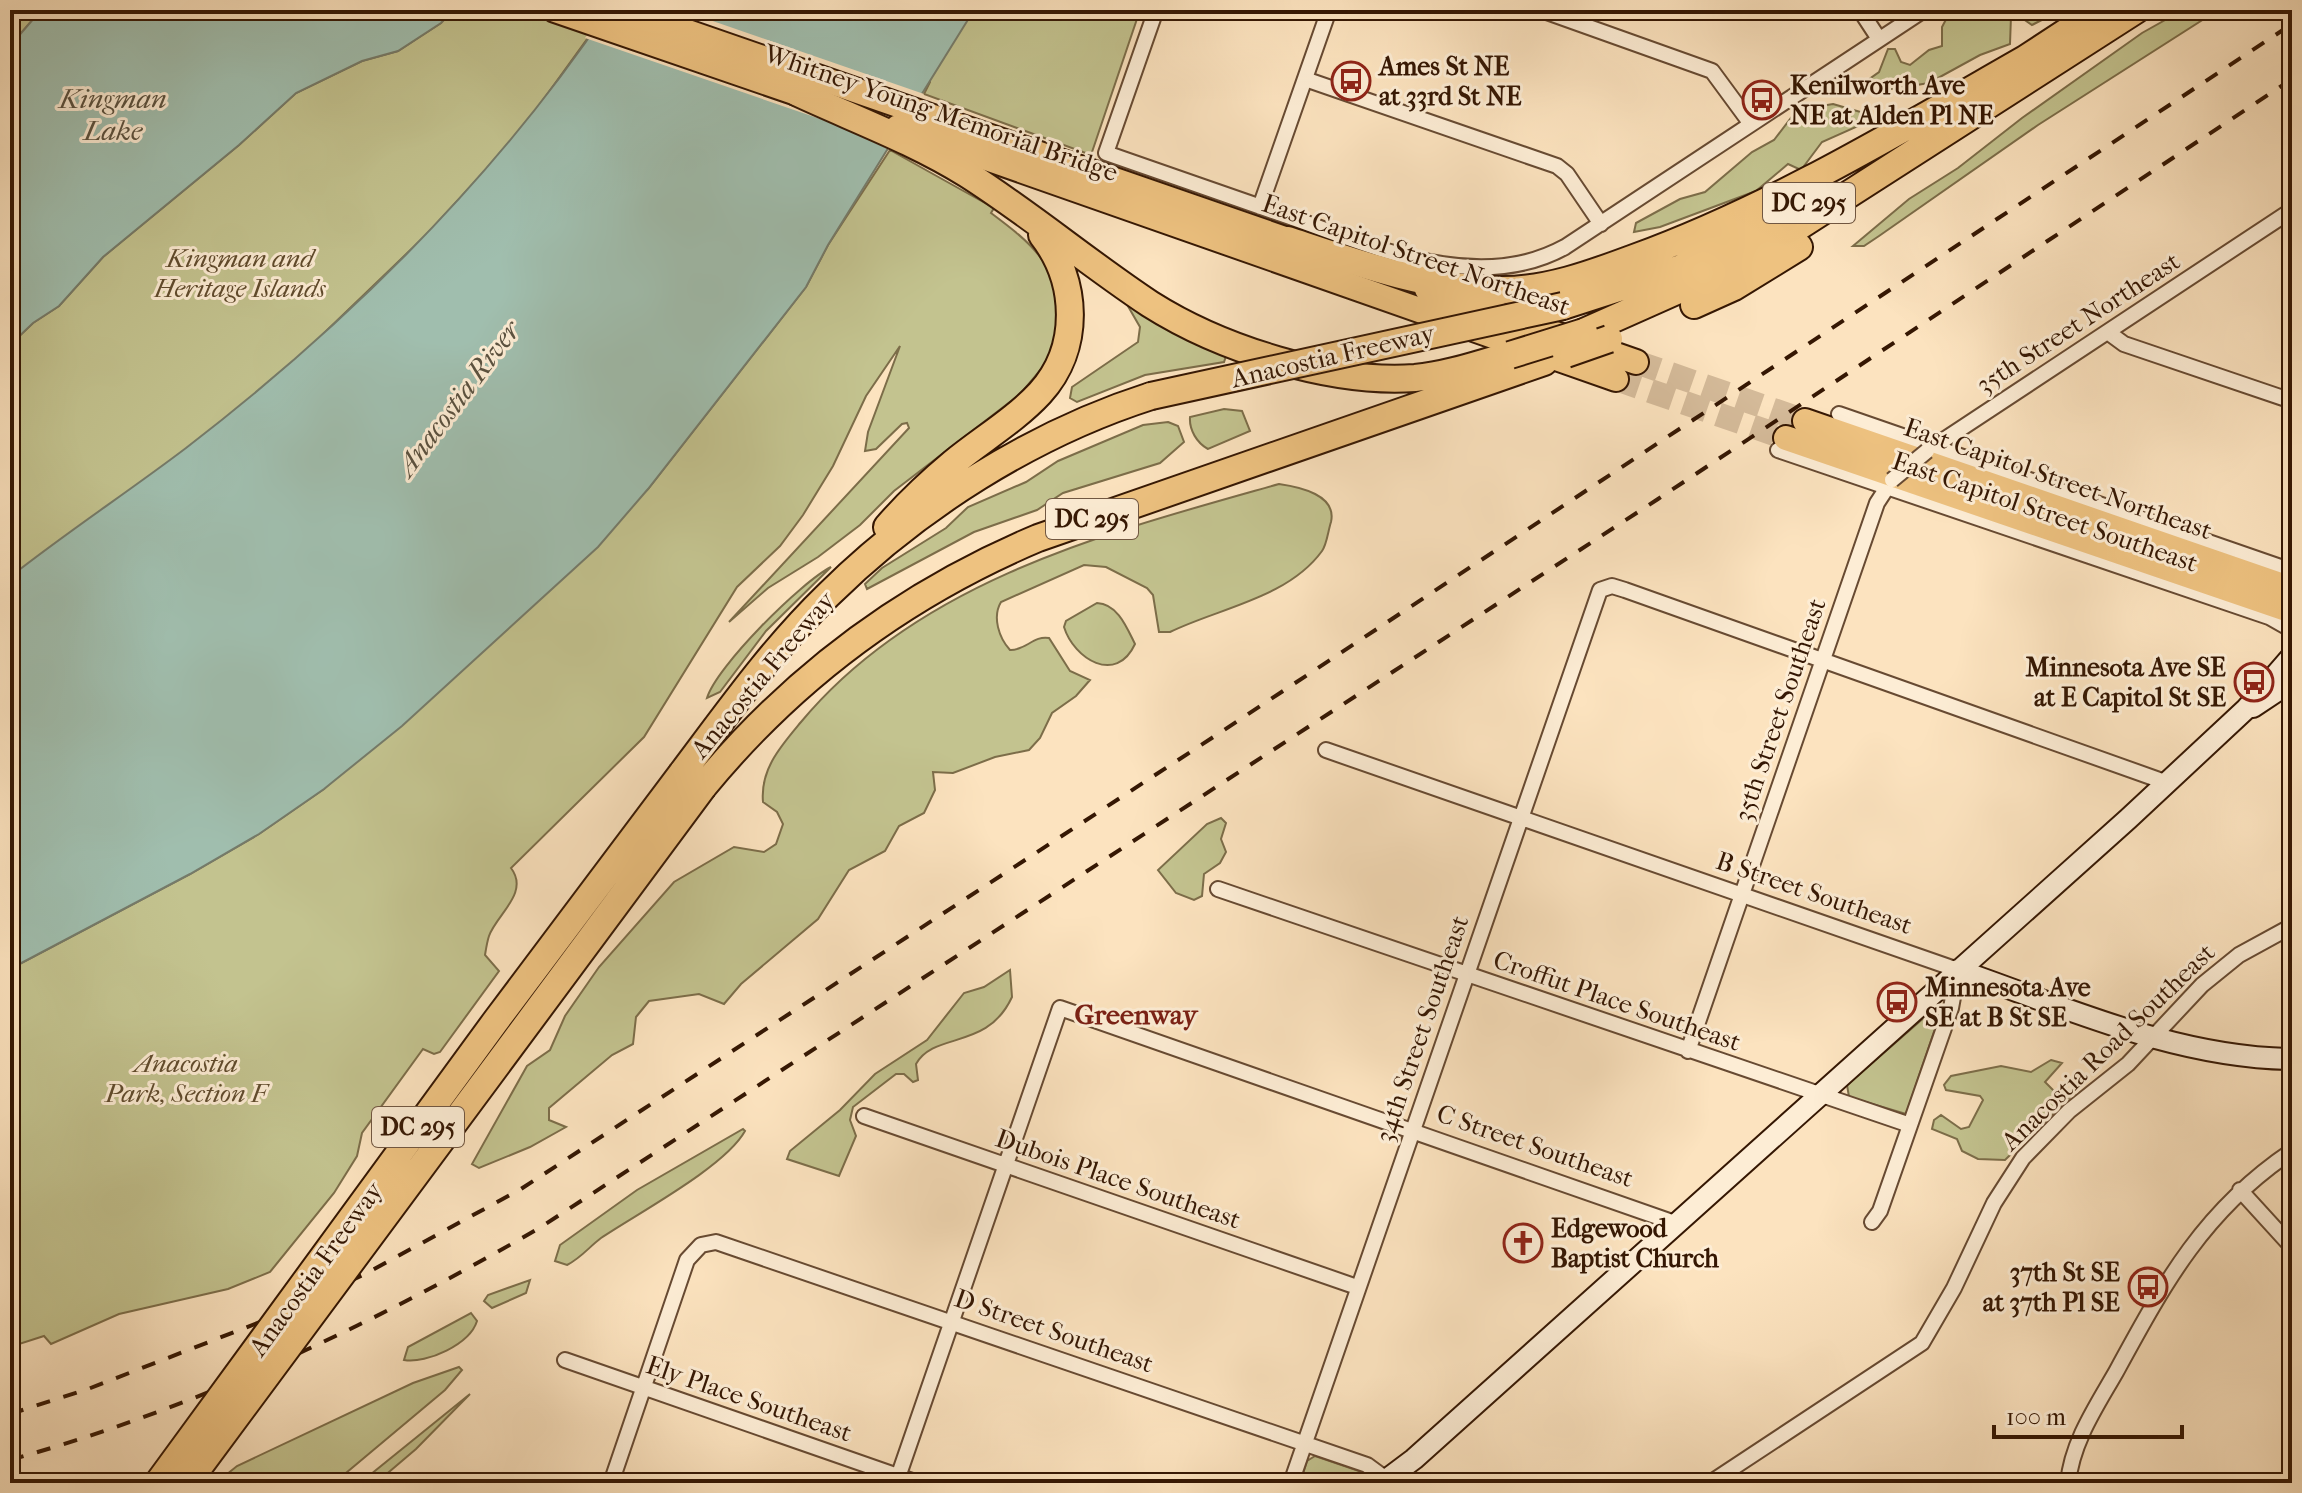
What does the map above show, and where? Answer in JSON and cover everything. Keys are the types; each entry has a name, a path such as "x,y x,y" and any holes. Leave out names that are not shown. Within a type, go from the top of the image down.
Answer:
{"highway":[{"name":"DC 295","path":"2032,55 2100,10"},
{"name":"Anacostia Freeway","path":"158,1483 693,780 827,661 892,614 962,572 1038,538 1544,362 1596,335 1734,287 1767,269 1877,191 1953,130 2136,10"},
{"path":"1288,240 1377,269 1462,288 1503,290 1582,276 1684,240 1777,197 2032,55"},
{"name":"Anacostia Freeway","path":"187,1483 693,780 742,693 835,587 916,520 979,478 1071,428 1151,396 1563,306 1681,268 1806,204 2032,55"},
{"path":"798,93 932,154 1166,313 1219,338 1288,362 1343,375 1417,378 1596,335"},
{"path":"835,587 921,491 1029,404 1056,370 1070,327 1068,291 1052,250 1023,214"}],"main road":[{"name":"Whitney Young Memorial Bridge","path":"555,10 798,93 1175,212"},
{"name":"Whitney Young Memorial Bridge","path":"624,10 1175,212"},
{"name":"East Capitol Street Northeast","path":"1175,212 1288,240 1636,362"},
{"path":"1175,212 1616,379"},
{"name":"East Capitol Street Northeast","path":"1805,421 2292,589"},
{"name":"East Capitol Street Southeast","path":"1782,444 2292,611"},
{"path":"1389,1477 2246,709 2292,656"},
{"path":"2246,709 2261,704 2292,681"},
{"name":"B Street Southeast","path":"1955,969 2153,1037 2220,1053 2292,1059"}],"street":[{"name":"East Capitol Street Northeast","path":"1156,10 1106,153 1395,253 1471,267 1532,262 1601,224 1924,10"},
{"path":"1260,207 1329,10"},
{"path":"1541,10 1712,71 1751,124"},
{"path":"1860,10 1879,39"},
{"path":"1305,79 1557,166 1567,174 1601,224"},
{"name":"35th Street Northeast","path":"1888,484 1930,449 2292,210"},
{"path":"2109,333 2124,344 2292,401"},
{"name":"East Capitol Street Northeast","path":"1839,414 1930,449 2292,571"},
{"name":"East Capitol Street Southeast","path":"1782,444 2269,617 2292,630"},
{"name":"35th Street Southeast","path":"1688,1051 1823,659 1888,484"},
{"name":"34th Street Southeast","path":"1291,1483 1600,590 1612,586 1823,659"},
{"path":"1823,659 2165,782"},
{"name":"B Street Southeast","path":"1326,750 1955,969"},
{"name":"Croffut Place Southeast","path":"1218,889 1910,1125"},
{"name":"Anacostia Road Southeast","path":"1710,1483 1922,1343 1954,1288 1994,1203 2023,1158 2069,1111 2108,1081 2195,991 2229,962 2292,926"},
{"path":"1872,1222 1880,1211 1951,1008 1955,969"},
{"name":"C Street Southeast","path":"1005,1165 1060,1008 1673,1221"},
{"name":"Dubois Place Southeast","path":"864,1116 1357,1287"},
{"path":"2068,1483 2072,1461 2085,1428 2168,1278 2201,1231 2240,1190 2292,1151"},
{"path":"897,1480 1005,1165"},
{"path":"2240,1190 2292,1247"},
{"name":"D Street Southeast","path":"644,1388 687,1260 701,1245 716,1242 1371,1466 1389,1477"},
{"name":"Ely Place Southeast","path":"565,1360 897,1480 918,1483"},
{"path":"611,1483 644,1388"}],"green space":[{"path":"10,10 41,10 10,46"},
{"name":"Kingman and Heritage Islands","path":"453,10 608,10 530,118 482,174 426,235 321,336 10,695 10,345 33,323 59,306 103,257 239,145 296,93 362,61 398,51 441,23"},
{"path":"890,10 1140,10 1091,155 924,94 930,82"},
{"path":"1951,10 2061,10 2032,25 2019,16 2011,16 2010,44 1980,55 1929,83 1873,92 1865,87 1868,80 1879,72 1888,49 1895,49 1901,62 1910,65 1929,50 1942,46 1942,27"},
{"path":"2183,10 2218,10 2038,125 1864,246 1853,246 1909,199 1958,168 2022,118 2142,33"},
{"path":"1833,104 1864,113 1865,123 1822,142 1801,170 1788,164 1756,191 1660,227 1634,232 1636,223 1680,199 1705,192 1752,152 1774,140 1797,110"},
{"name":"Anacostia Park, Section F","path":"890,150 994,208 991,213 1040,257 1054,284 1057,300 1057,341 1044,365 1019,395 894,491 860,525 818,557 768,588 729,622 909,428 907,423 902,424 876,449 865,451 868,432 900,346 866,396 833,466 803,515 780,546 737,587 644,737 511,868 517,886 510,904 488,938 485,955 499,971 440,1052 434,1054 423,1049 362,1133 357,1156 334,1193 270,1272 228,1289 119,1314 51,1344 44,1336 10,1347 10,969 190,874 259,834 324,789 648,489 806,287 828,245"},
{"path":"1125,301 1228,350 1224,362 1145,375 1077,402 1070,398 1072,387 1138,342 1140,327"},
{"path":"1224,409 1242,411 1250,431 1208,449 1194,436 1190,417"},
{"path":"1168,422 1178,426 1184,442 1160,463 1063,493 1037,510 974,532 867,589 865,584 882,568 946,528 968,507 1026,482 1058,461 1143,425"},
{"path":"1279,484 1306,490 1323,499 1331,513 1331,522 1324,548 1308,567 1291,580 1252,600 1170,632 1159,632 1153,595 1147,588 1106,567 1084,565 1001,602 997,614 998,627 1010,650 1049,638 1070,671 1090,680 1076,696 1052,713 1040,738 1029,750 995,757 953,773 933,772 935,790 924,813 899,826 885,851 849,870 818,919 741,984 724,1004 699,994 649,1001 636,1017 633,1044 612,1055 549,1108 549,1120 566,1127 530,1147 479,1168 472,1164 527,1066 550,1050 565,1016 599,967 674,882 734,847 764,852 776,844 783,824 777,812 763,802 768,769 779,749 801,722 848,673 902,632 959,597 1020,568 1149,521"},
{"path":"831,567 766,631 720,692 707,698 726,667 761,626 800,589"},
{"path":"1097,603 1116,612 1135,644 1127,656 1117,663 1096,663 1086,657 1069,639 1064,627 1066,621"},
{"path":"1221,818 1226,823 1221,839 1226,852 1220,863 1204,874 1202,896 1194,900 1176,893 1158,870 1207,824"},
{"path":"1010,970 1012,997 989,1026 925,1054 916,1064 918,1080 913,1082 904,1074 896,1074 853,1107 850,1120 856,1136 839,1176 787,1159 790,1151 840,1110 875,1074 927,1040 964,993 984,987"},
{"path":"1934,1009 1939,1017 1906,1114 1849,1097 1847,1085"},
{"path":"2051,1060 2062,1063 2045,1082 2059,1096 2077,1090 2005,1160 1978,1159 1962,1151 1957,1139 1932,1129 1934,1120 1941,1115 1961,1129 1969,1127 1983,1100 1980,1096 1946,1090 1944,1085 1951,1076 2001,1066 2031,1072"},
{"path":"743,1129 745,1131 735,1145 679,1189 601,1238 567,1265 555,1261 560,1245 637,1190"},
{"path":"530,1280 526,1293 492,1308 484,1301 488,1295"},
{"path":"471,1313 477,1321 457,1345 424,1359 404,1360 408,1347"},
{"path":"459,1367 462,1370 445,1390 334,1483 216,1483 237,1466 413,1383"},
{"path":"470,1394 416,1449 376,1483 360,1483"},
{"path":"1315,1456 1362,1472 1366,1483 1300,1483 1307,1461"}],"water":[{"name":"Kingman Lake","path":"41,10 453,10 441,23 398,51 362,61 296,93 239,145 103,257 59,306 33,323 10,345 10,46"},
{"name":"Anacostia River","path":"608,10 974,10 828,245 806,287 648,489 598,547 402,726 324,789 259,834 190,874 10,969 10,577 246,401 360,299 415,246 517,132"}],"pier":[{"path":"604,10 681,10 924,94 890,150 835,124 585,38"}],"tunnel":[{"path":"1636,362 1805,421"},
{"path":"1616,379 1786,438"}],"railway":[{"path":"10,1414 88,1389 273,1317 365,1274 521,1189 1218,734 2292,24"},
{"path":"10,1460 148,1415 283,1360 414,1297 541,1227 1658,499 2292,79"}],"place":[{"name":"Ames St NE at 33rd St NE","path":"1351,81"},
{"name":"Kenilworth Ave NE at Alden Pl NE","path":"1762,100"},
{"name":"Minnesota Ave SE at E Capitol St SE","path":"2254,682"},
{"name":"Minnesota Ave SE at B St SE","path":"1897,1002"},
{"name":"Edgewood Baptist Church","path":"1523,1243"},
{"name":"37th St SE at 37th Pl SE","path":"2148,1287"}],"district":[{"name":"Greenway","path":"1136,1014"}]}
